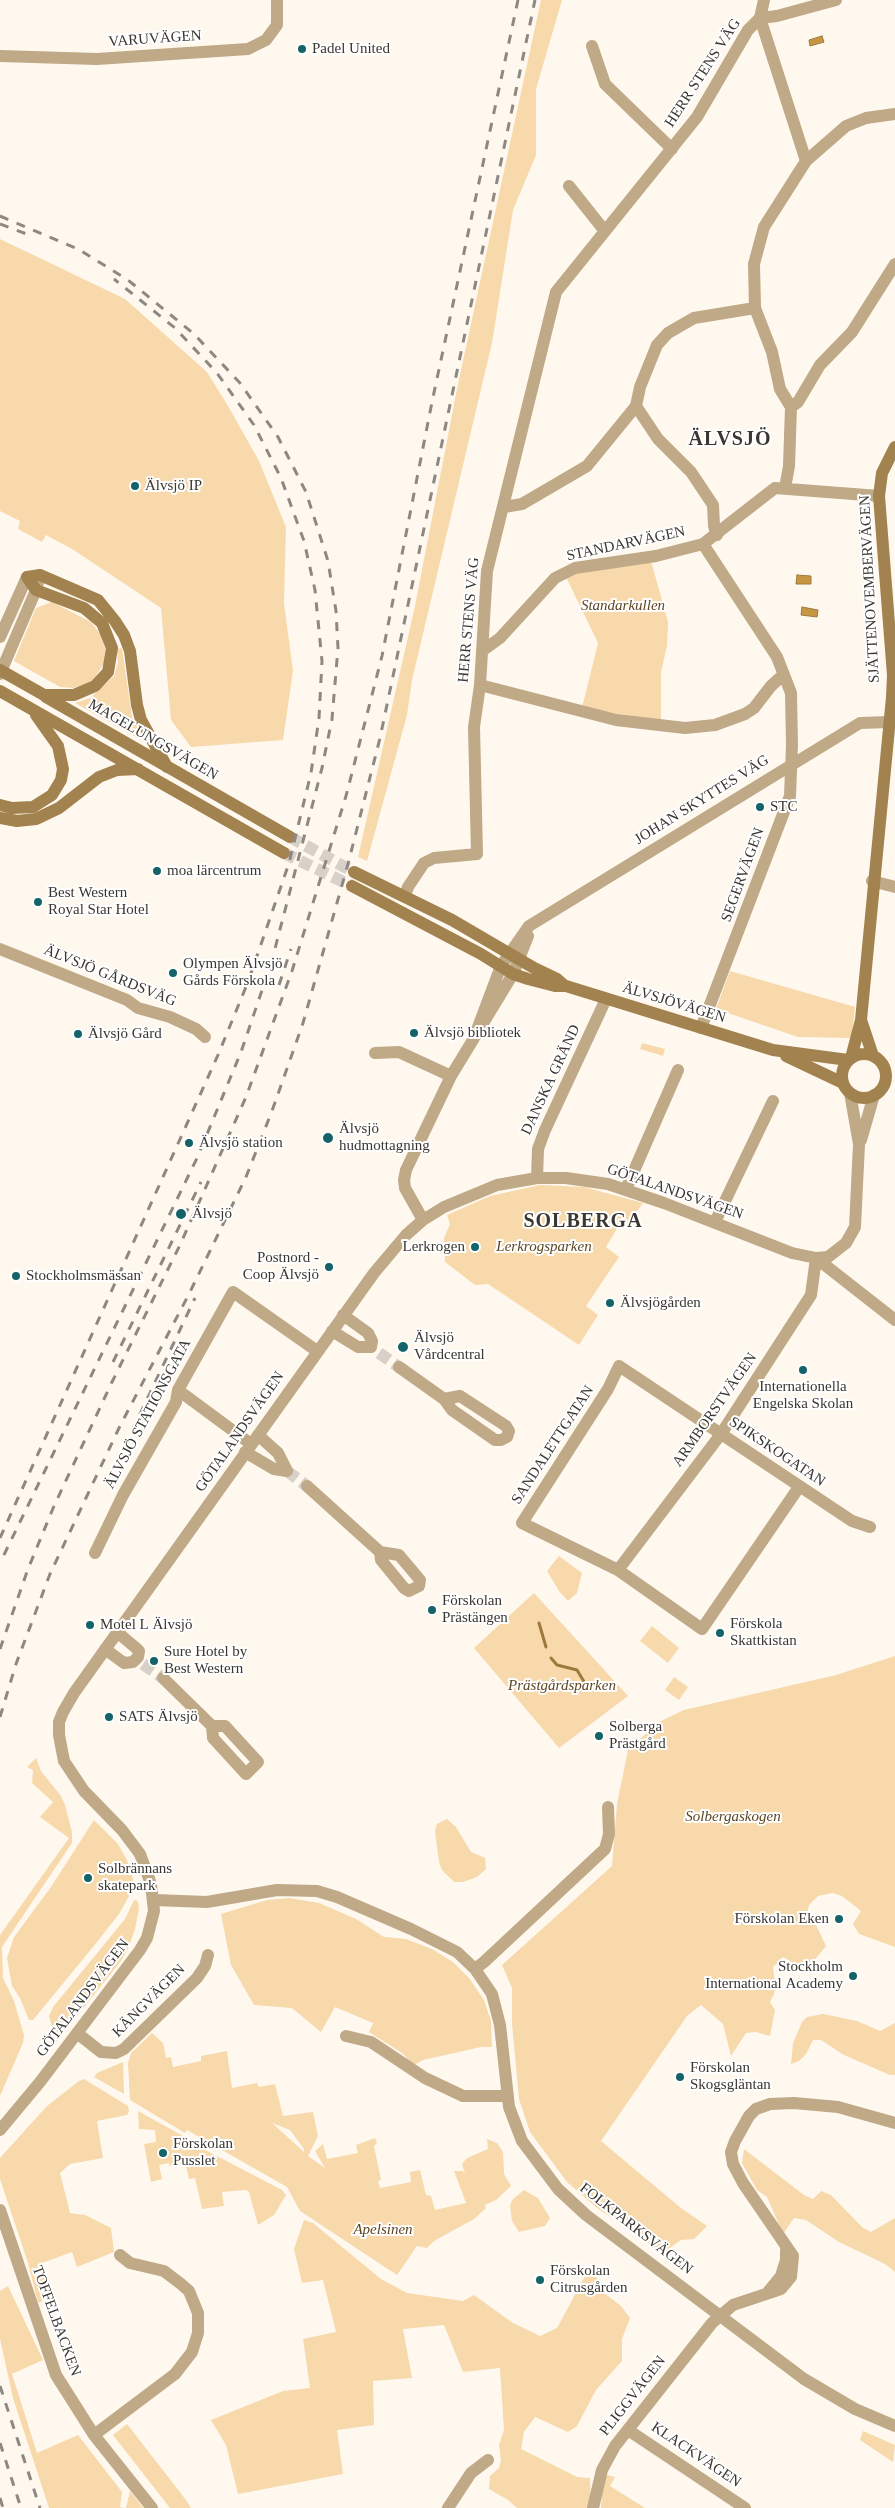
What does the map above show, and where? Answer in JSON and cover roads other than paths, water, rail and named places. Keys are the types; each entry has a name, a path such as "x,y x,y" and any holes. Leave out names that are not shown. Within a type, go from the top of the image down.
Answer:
{"main road":[{"name":"SJÄTTENOVEMBERVÄGEN","path":"849,1059 860,1020 872,881 890,763 889,722 894,675 879,496 882,473 895,447"},
{"path":"44,696 74,695 95,686 108,672 112,648 102,623 84,608 36,590 34,576 84,592 98,600 120,628 130,650 137,705 141,720 166,767"},
{"name":"MAGELUNGSVÄGEN","path":"0,670 290,837"},
{"path":"0,691 140,769 284,853"},
{"path":"0,805 12,808 33,807 52,795 61,780 63,769 58,746 32,710"},
{"path":"0,818 17,821 36,819 58,808 98,777 117,770 140,769"},
{"path":"354,872 404,896 514,956"},
{"path":"352,886 513,974"},
{"name":"ÄLVSJÖVÄGEN","path":"514,956 557,979 566,986"},
{"name":"ÄLVSJÖVÄGEN","path":"513,974 555,986 566,986 773,1050 847,1088"},
{"name":"SJÄTTENOVEMBERVÄGEN","path":"860,1020 873,1056"},
{"name":"ÄLVSJÖVÄGEN","path":"773,1050 849,1059"},
{"path":"876,1094 885,1081 889,1069 873,1056 859,1054 849,1059 842,1071 847,1088 861,1097 876,1094 895,1090"}],"street":[{"name":"VARUVÄGEN","path":"0,56 97,59 248,48 266,40 277,25 277,0"},
{"name":"HERR STENS VÄG","path":"404,896 408,886 424,863 434,858 477,854 474,727 480,685 487,571 554,296 604,230 697,117 748,30 760,18 764,0"},
{"path":"806,161 760,18 777,16 836,0"},
{"path":"592,46 605,84 672,148"},
{"path":"785,488 789,466 791,407 780,389 772,352 755,308 754,264 764,227 806,161 846,126 866,118 895,114"},
{"path":"569,186 604,230"},
{"path":"791,407 798,402 820,365 852,332 895,264"},
{"path":"504,507 522,504 580,471 608,442 636,406 640,387 657,345 668,334 694,318 755,308"},
{"path":"636,406 658,439 691,472 713,505 714,526 717,535"},
{"name":"STANDARVÄGEN","path":"482,651 500,638 555,578 575,568 656,556 703,544 717,535 765,493 775,488 879,496"},
{"name":"SEGERVÄGEN","path":"702,1028 790,796 792,764 791,693 777,657 703,544"},
{"path":"0,638 34,576"},
{"path":"0,674 36,590"},
{"path":"480,685 616,720 693,728 715,725 745,714 754,708 771,686 783,675"},
{"name":"JOHAN SKYTTES VÄG","path":"423,1220 413,1204 404,1180 406,1170 451,1076 474,1035 513,974 514,956 522,933 536,921 860,723 889,722"},
{"path":"872,881 895,887"},
{"name":"ÄLVSJÖ GÅRDSVÄG","path":"0,949 127,1000 138,1008 196,1029 204,1037"},
{"name":"JOHAN SKYTTES VÄG","path":"474,1035 501,966 514,956"},
{"name":"DANSKA GRÄND","path":"537,1178 538,1149 606,999"},
{"path":"375,1053 399,1052 451,1076"},
{"path":"626,1189 678,1070"},
{"path":"847,1088 860,1144"},
{"path":"816,1258 834,1253 846,1243 855,1227 860,1144 876,1094"},
{"path":"715,1222 773,1101"},
{"name":"GÖTALANDSVÄGEN","path":"0,2130 78,2034 143,1944 151,1925 154,1900 148,1874 137,1849 70,1772 60,1751 59,1722 63,1712 117,1632 343,1315 374,1273 423,1220 444,1207 477,1192 504,1183 537,1178 588,1180 626,1189 792,1253 816,1258"},
{"path":"816,1258 895,1320"},
{"name":"ARMBORSTVÄGEN","path":"618,1570 721,1434 811,1295 816,1258"},
{"name":"ÄLVSJÖ STATIONSGATA","path":"95,1553 122,1495 176,1402 178,1390 233,1292 317,1351"},
{"path":"332,1331 358,1348 375,1350 368,1333 343,1315"},
{"name":"SPIKSKOGATAN","path":"619,1366 852,1521 870,1527"},
{"name":"SANDALETTGATAN","path":"619,1366 608,1389 522,1523 618,1570 702,1629 799,1487"},
{"path":"399,1367 444,1399 452,1410 495,1440 501,1440 506,1437 509,1431 506,1426 460,1396 444,1399"},
{"path":"178,1390 251,1444"},
{"path":"307,1486 324,1499 380,1552"},
{"path":"105,1650 124,1664 139,1662 139,1651 117,1632"},
{"path":"163,1678 212,1726"},
{"path":"475,1969 605,1849 609,1834 608,1807"},
{"name":"FOLKPARKSVÄGEN","path":"154,1900 207,1902 277,1890 317,1891 337,1897 439,1942 457,1952 475,1969 492,1994 497,2009 507,2096 522,2140 546,2173 575,2206 804,2379 855,2409 895,2426"},
{"name":"KÄNGVÄGEN","path":"78,2034 101,2052 116,2053 124,2050 198,1978 205,1966 208,1955"},
{"path":"346,2036 371,2042 425,2078 463,2096 507,2096"},
{"path":"720,2314 733,2305 768,2292 781,2276 786,2260 785,2243 743,2183 733,2164 731,2152 737,2134 749,2116 756,2110 770,2104 794,2103 838,2107 895,2123"},
{"name":"TOFFELBACKEN","path":"0,2210 56,2375 94,2435 152,2508"},
{"path":"94,2435 175,2374 192,2352 198,2333 198,2313 191,2296 181,2284 164,2271 130,2263 120,2254"},
{"name":"PLIGGVÄGEN","path":"593,2508 605,2462 720,2314"},
{"name":"KLACKVÄGEN","path":"628,2430 745,2508"},
{"path":"448,2508 471,2473 488,2460"}],"waterway":[{"path":"539,1623 546,1647"},
{"path":"551,1658 557,1665 577,1670 589,1690"}],"tunnel":[{"path":"290,837 354,872"},
{"path":"284,853 352,886"},
{"path":"379,1353 399,1367"},
{"path":"287,1471 307,1486"},
{"path":"143,1664 163,1678"}],"railway":[{"path":"0,1649 28,1569 54,1506 112,1382 180,1245 246,1097 292,971 346,796 382,656 432,402 518,0"},
{"path":"0,1717 16,1664 50,1574 120,1426 189,1294 246,1177 303,1023 348,864 380,738 535,0"},
{"path":"0,216 78,249 128,280 194,334 240,383 278,437 306,492 328,561 336,611 338,648 332,719 322,768 271,964 241,1052 198,1156 0,1563"},
{"path":"0,224 32,236"},
{"path":"0,1538 218,1055 248,982 289,863 311,773 319,718 322,661 315,590 304,541 281,478 254,425 217,373 175,328 114,279"},
{"path":"279,985 291,949"},
{"path":"113,1362 201,1182"},
{"path":"132,1431 195,1298"},
{"path":"0,2386 40,2508"},
{"path":"0,2443 21,2508"},
{"path":"0,2498 3,2508"}],"place":[{"name":"Padel United","path":"302,49"},
{"name":"Älvsjö IP","path":"135,486"},
{"name":"STC","path":"760,807"},
{"name":"moa lärcentrum","path":"157,871"},
{"name":"Best Western Royal Star Hotel","path":"38,902"},
{"name":"Olympen Älvsjö Gårds Förskola","path":"173,973"},
{"name":"Älvsjö bibliotek","path":"414,1033"},
{"name":"Älvsjö Gård","path":"78,1034"},
{"name":"Älvsjö hudmottagning","path":"328,1138"},
{"name":"Älvsjö station","path":"189,1143"},
{"name":"Älvsjö","path":"181,1214"},
{"name":"Lerkrogen","path":"475,1247"},
{"name":"Postnord - Coop Älvsjö","path":"329,1267"},
{"name":"Stockholmsmässan","path":"16,1276"},
{"name":"Älvsjögården","path":"610,1303"},
{"name":"Älvsjö Vårdcentral","path":"403,1347"},
{"name":"Internationella Engelska Skolan","path":"803,1370"},
{"name":"Förskolan Prästängen","path":"432,1610"},
{"name":"Motel L Älvsjö","path":"90,1625"},
{"name":"Förskola Skattkistan","path":"720,1633"},
{"name":"Sure Hotel by Best Western","path":"154,1661"},
{"name":"SATS Älvsjö","path":"109,1717"},
{"name":"Solberga Prästgård","path":"599,1736"},
{"name":"Solbrännans skatepark","path":"88,1878"},
{"name":"Förskolan Eken","path":"839,1919"},
{"name":"Stockholm International Academy","path":"853,1976"},
{"name":"Förskolan Skogsgläntan","path":"680,2077"},
{"name":"Förskolan Pusslet","path":"163,2153"},
{"name":"Förskolan Citrusgården","path":"540,2280"}],"district":[{"name":"ÄLVSJÖ","path":"730,440"},
{"name":"SOLBERGA","path":"583,1222"}],"park label":[{"name":"Standarkullen","path":"623,606"},
{"name":"Lerkrogsparken","path":"544,1247"},
{"name":"Prästgårdsparken","path":"562,1686"},
{"name":"Solbergaskogen","path":"733,1817"},
{"name":"Apelsinen","path":"383,2230"}]}
